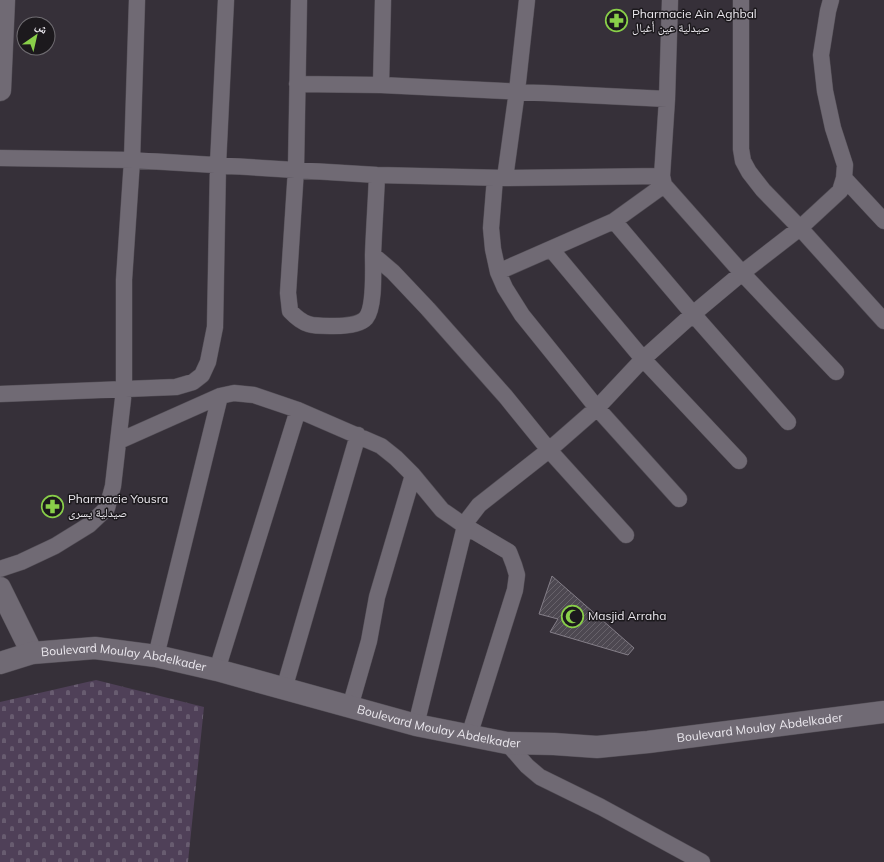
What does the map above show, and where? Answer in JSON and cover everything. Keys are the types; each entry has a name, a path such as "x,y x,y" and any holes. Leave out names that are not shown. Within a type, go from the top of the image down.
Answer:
{"street":[{"path":"0,90 4,0"},
{"path":"0,569 21,562 55,546 89,525 107,508 113,486 124,390 124,280 132,160 137,0"},
{"path":"0,394 176,387 193,382 202,375 208,362 215,327 218,164 226,0"},
{"path":"299,0 296,169 288,294 290,311 304,324 317,326 341,326 360,322 365,319 369,312 372,290 377,175"},
{"path":"381,85 383,0"},
{"path":"527,0 517,91 491,228 493,249 498,272 522,315 597,408 679,499"},
{"path":"670,0 663,180 742,273 836,372"},
{"path":"741,0 741,149 743,162 763,190 800,228 884,321"},
{"path":"416,726 467,522 479,504 550,450 597,408 643,360 693,314 742,273 800,228 840,191 844,178 844,165 833,128 825,91 821,54 831,0"},
{"path":"297,84 381,85 667,99"},
{"path":"0,158 132,160 218,164 377,175 663,180"},
{"path":"844,178 884,221"},
{"path":"498,272 614,221 663,180"},
{"path":"614,221 788,422"},
{"path":"551,249 643,360 739,461"},
{"path":"373,255 393,272 428,309 626,535"},
{"path":"119,441 220,396 234,393 254,395 298,410 381,446 413,475 442,510 467,522 509,552 517,575 515,590 469,736"},
{"path":"156,656 220,396"},
{"path":"217,670 298,410"},
{"path":"284,689 358,435"},
{"path":"350,708 369,641 377,597 413,475"},
{"path":"0,588 32,653"},
{"name":"Boulevard Moulay Abdelkader","path":"0,663 32,653 95,648 156,656 217,670 416,726 507,743 597,747 648,742 884,712"},
{"path":"507,743 527,766 540,777 600,807 702,862"}],"green space":[{"path":"96,680 204,707 188,862 0,862 0,702"}],"building":[{"name":"Masjid Arraha","path":"552,576 634,648 628,655 550,632 558,619 539,614"}],"place":[{"name":"Pharmacie Ain Aghbal صيدلية عين أغبال","path":"616,21"},
{"name":"Pharmacie Yousra صيدلية يسرى","path":"53,506"},
{"name":"Masjid Arraha","path":"573,616"}]}
